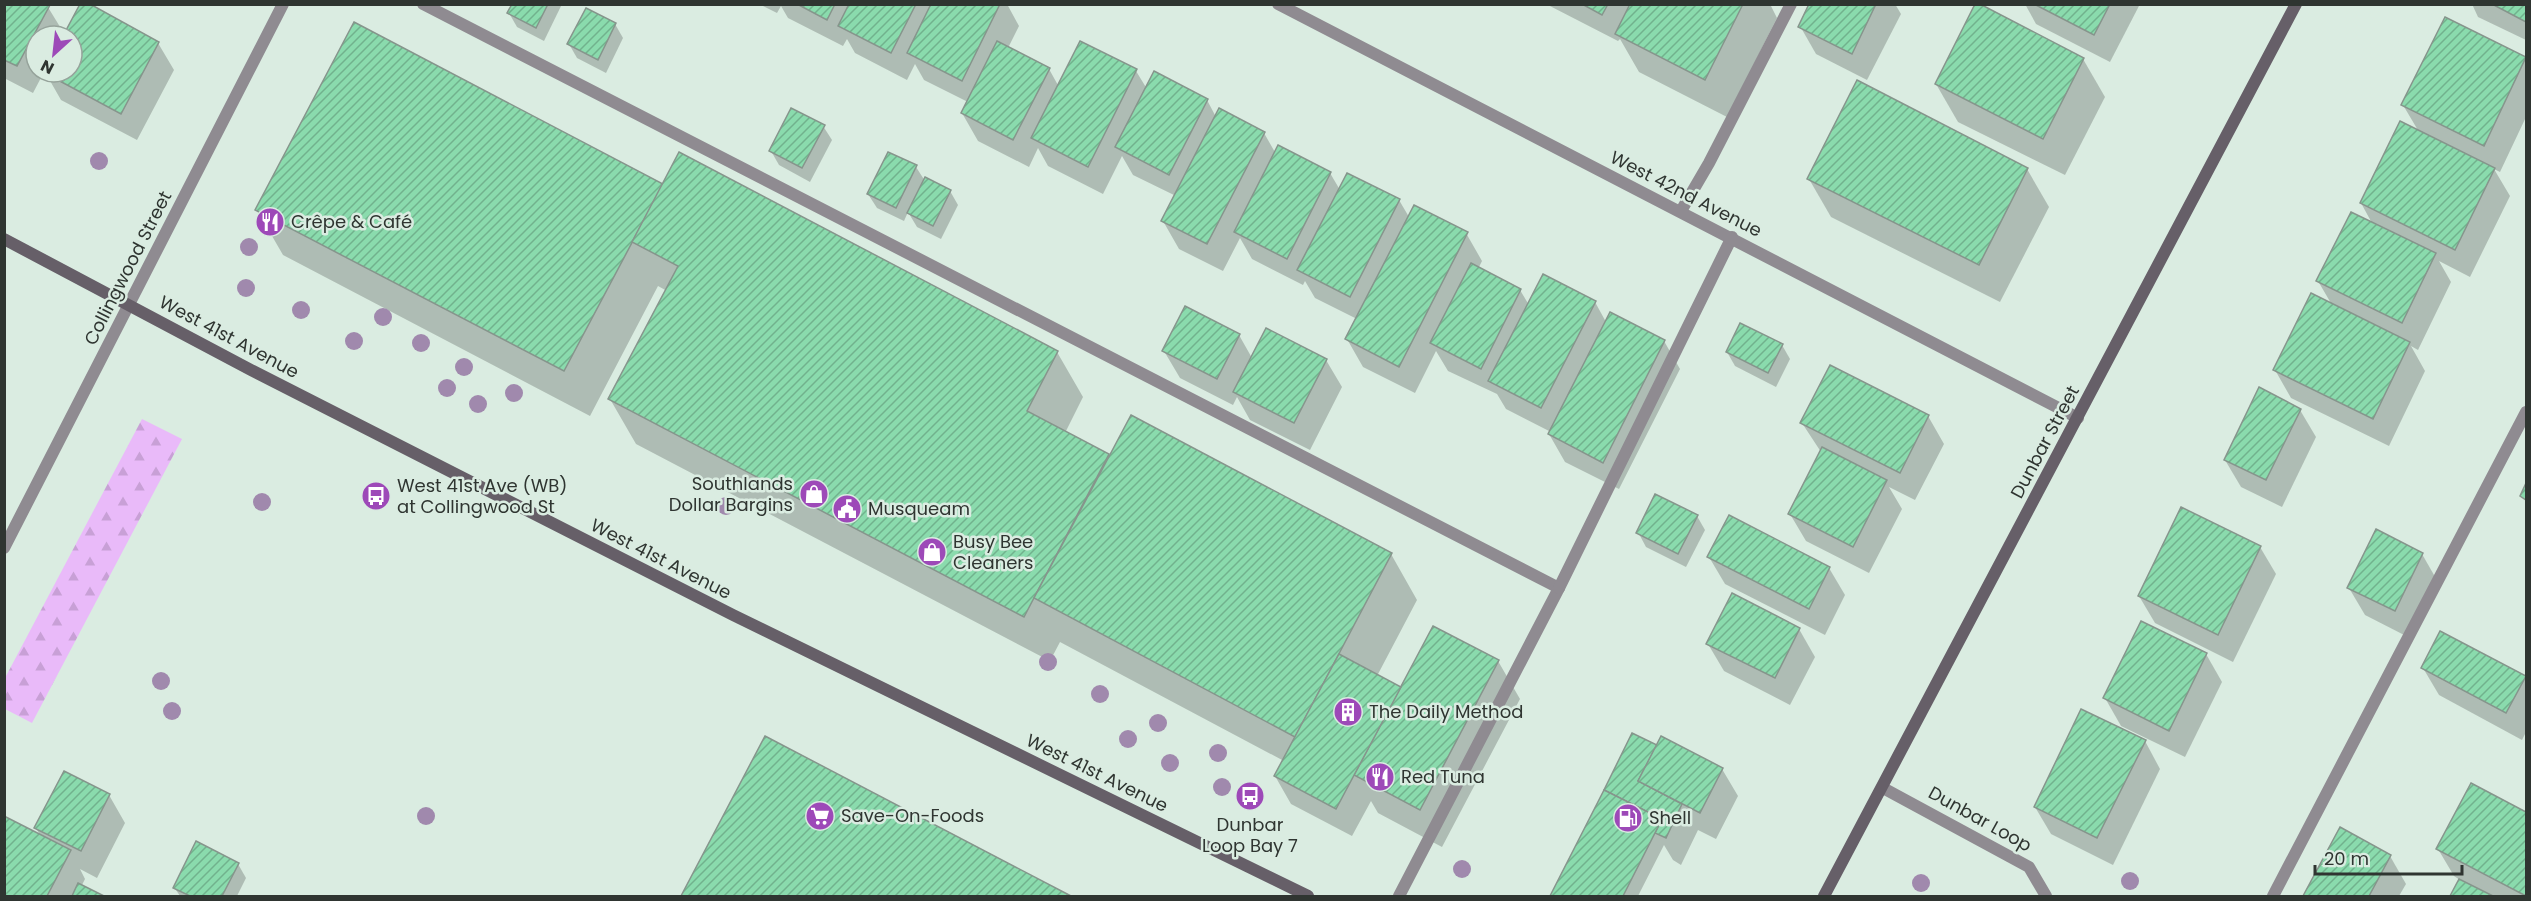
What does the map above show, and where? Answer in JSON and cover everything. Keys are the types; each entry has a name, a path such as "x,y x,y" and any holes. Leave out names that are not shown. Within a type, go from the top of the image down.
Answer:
{"main road":[{"name":"Dunbar Street","path":"1824,897 2296,4"},
{"name":"West 41st Avenue","path":"4,239 722,610 1308,897"}],"street":[{"name":"Collingwood Street","path":"4,548 283,4"},
{"path":"423,4 1559,588"},
{"name":"West 42nd Avenue","path":"1278,4 2078,418"},
{"path":"1680,211 1709,163 1791,4"},
{"path":"1399,897 1559,588 1731,237"},
{"path":"2273,897 2526,412"},
{"name":"Dunbar Loop","path":"1883,788 2029,867 2046,897"}],"green space":[{"path":"142,419 182,439 32,723 5,709 5,678"}],"building":[{"path":"4,4 50,5 40,24 24,24 24,53 17,66 4,60"},
{"path":"80,4 90,4 159,42 121,114 65,84 84,84 84,24 69,24"},
{"path":"512,4 548,4 536,28 507,13"},
{"path":"797,4 835,4 827,20"},
{"path":"849,4 916,4 891,53 838,26"},
{"path":"931,4 1000,4 962,81 907,53"},
{"path":"1582,4 1608,4 1602,15"},
{"path":"1630,4 1743,4 1705,80 1615,34"},
{"path":"1809,4 1876,4 1852,54 1798,27"},
{"path":"1975,4 1980,4 2084,58 2043,139 1935,84"},
{"path":"2034,4 2110,4 2094,35"},
{"path":"2492,4 2526,4 2526,22"},
{"path":"586,8 616,23 598,60 567,44"},
{"path":"2445,17 2526,57 2484,146 2401,105"},
{"path":"354,22 663,184 564,371 255,210"},
{"path":"997,41 1050,68 1013,140 961,113"},
{"path":"1080,41 1137,69 1088,167 1031,138"},
{"path":"1154,71 1208,99 1169,175 1115,147"},
{"path":"1857,80 2028,168 1979,265 1807,179"},
{"path":"791,108 825,125 802,168 769,151"},
{"path":"1219,108 1265,132 1207,244 1161,221"},
{"path":"2400,121 2495,168 2455,250 2360,203"},
{"path":"1278,145 1331,172 1287,259 1234,232"},
{"path":"679,152 1058,351 1027,411 1109,454 1024,617 608,399 678,266 632,242"},
{"path":"888,152 917,165 896,208 867,194"},
{"path":"1347,173 1400,199 1350,297 1297,270"},
{"path":"925,177 951,190 933,226 907,213"},
{"path":"1414,205 1468,232 1399,367 1345,339"},
{"path":"2351,212 2436,253 2402,323 2316,281"},
{"path":"1471,263 1521,289 1481,369 1430,343"},
{"path":"1543,274 1596,301 1541,408 1488,381"},
{"path":"2311,293 2410,342 2373,419 2273,370"},
{"path":"1185,306 1240,334 1217,379 1162,351"},
{"path":"1610,312 1665,340 1603,463 1548,434"},
{"path":"1740,323 1783,344 1768,373 1726,352"},
{"path":"1266,328 1327,359 1294,423 1233,392"},
{"path":"1830,365 1929,415 1900,473 1800,423"},
{"path":"2259,387 2301,409 2266,480 2224,460"},
{"path":"1131,415 1392,553 1295,737 1034,598"},
{"path":"1822,447 1887,480 1853,547 1788,514"},
{"path":"2526,483 2526,500 2520,496"},
{"path":"1655,494 1698,515 1678,554 1636,533"},
{"path":"2181,507 2261,546 2218,635 2138,596"},
{"path":"1729,515 1830,567 1809,609 1707,557"},
{"path":"2376,529 2423,553 2395,611 2347,588"},
{"path":"1732,593 1800,628 1775,678 1706,644"},
{"path":"2141,621 2207,653 2169,731 2103,698"},
{"path":"1433,626 1499,660 1420,810 1354,775"},
{"path":"2440,631 2526,676 2506,713 2421,668"},
{"name":"The Daily Method","path":"1339,654 1401,687 1336,809 1274,776"},
{"path":"2081,709 2146,740 2097,838 2034,807"},
{"path":"1632,733 1657,745 1638,781 1682,804 1666,838 1655,833 1662,819 1604,790"},
{"name":"Save-On-Foods","path":"765,736 1071,896 681,896"},
{"path":"1661,736 1723,768 1700,813 1638,781"},
{"path":"64,771 110,794 81,851 34,828"},
{"path":"2471,783 2526,812 2526,896 2436,849"},
{"path":"1604,790 1662,819 1623,896 1550,896"},
{"path":"4,816 71,850 47,896 4,896"},
{"path":"2340,827 2391,855 2369,896 2303,896"},
{"path":"196,841 239,863 222,896 190,896 173,888"},
{"path":"2459,879 2493,896 2450,896"},
{"path":"78,883 104,896 72,896"}],"place":[{"name":"Crêpe & Café","path":"270,222"},
{"name":"Southlands Dollar Bargins","path":"814,494"},
{"name":"West 41st Ave (WB) at Collingwood St","path":"376,496"},
{"name":"Musqueam","path":"847,509"},
{"name":"Busy Bee Cleaners","path":"932,552"},
{"name":"The Daily Method","path":"1348,712"},
{"name":"Red Tuna","path":"1380,777"},
{"name":"Dunbar Loop Bay 7","path":"1250,796"},
{"name":"Save-On-Foods","path":"820,816"},
{"name":"Shell","path":"1628,818"}]}
